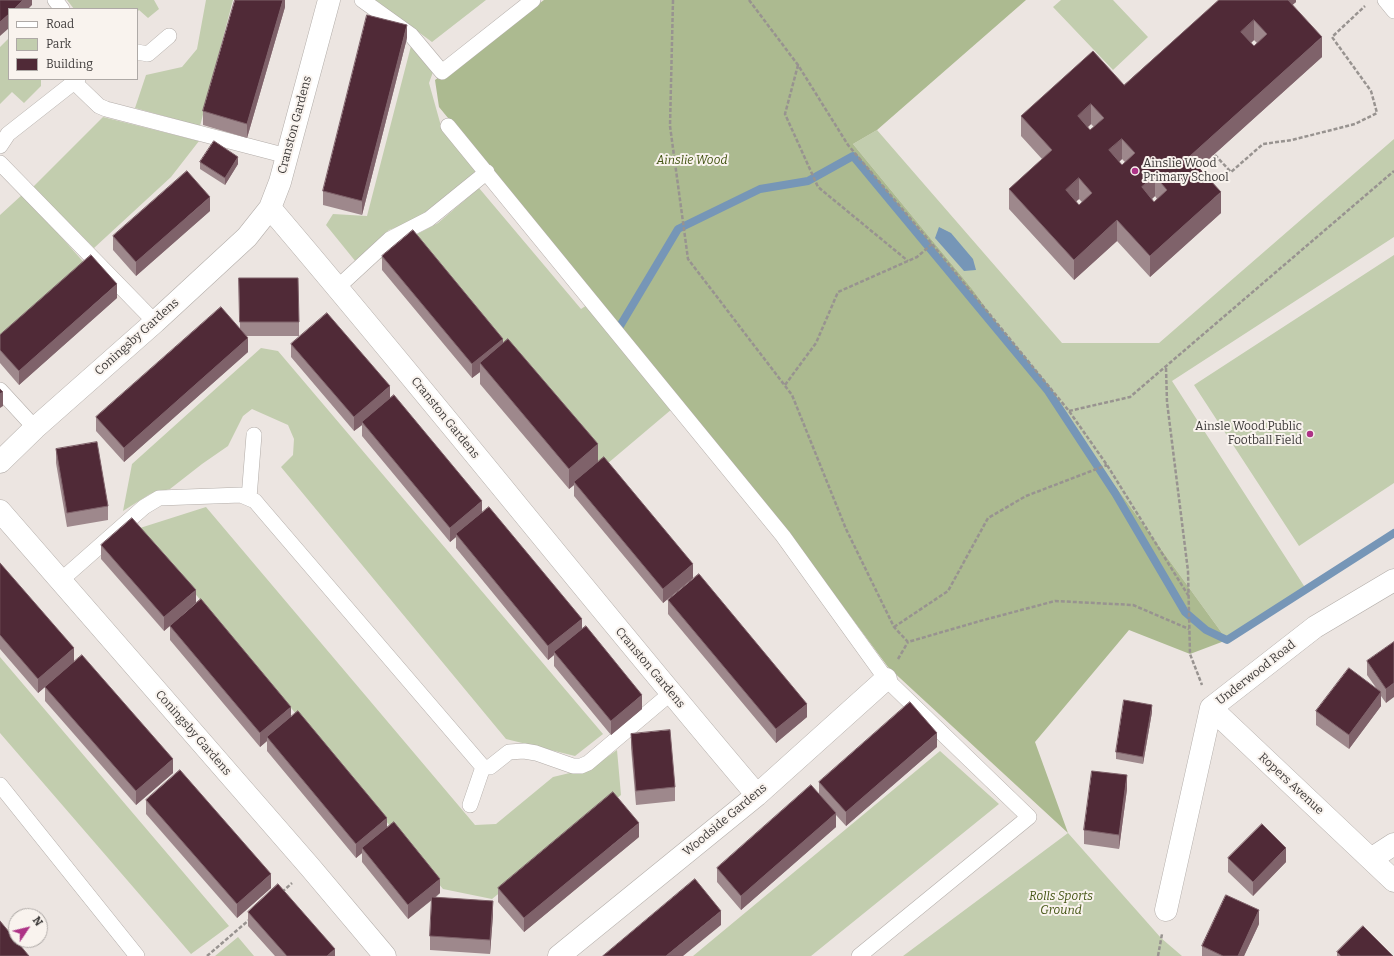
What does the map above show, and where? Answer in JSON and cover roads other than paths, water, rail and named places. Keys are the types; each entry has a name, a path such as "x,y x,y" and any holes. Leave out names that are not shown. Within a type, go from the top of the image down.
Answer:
{"street":[{"name":"Cranston Gardens","path":"329,0 280,182 270,208 338,287 671,693 757,795"},
{"name":"Coningsby Gardens","path":"0,462 35,428 155,322 246,238 270,208"},
{"name":"Coningsby Gardens","path":"0,511 310,867 385,956"},
{"name":"Underwood Road","path":"1166,910 1211,708 1315,627 1394,580"},
{"name":"Woodside Gardens","path":"558,956 757,795 886,680"},
{"name":"Ropers Avenue","path":"1211,708 1394,881"},
{"path":"1371,859 1394,844"}],"lane":[{"path":"55,0 61,8"},
{"path":"362,0 411,35 442,72 533,0"},
{"path":"1385,0 1394,11"},
{"path":"138,52 148,54 169,36"},
{"path":"3,136 76,81 99,106 106,109 287,156"},
{"path":"448,126 783,536 886,680 1029,817 859,956"},
{"path":"0,163 155,322"},
{"path":"338,287 390,239 429,219 487,172"},
{"path":"0,390 35,428"},
{"path":"249,498 254,435"},
{"path":"60,581 144,507 159,498 241,495 249,498 260,507 483,767 490,767 509,752 524,751 536,753 573,766 581,766 588,763 671,693"},
{"path":"470,805 483,767"},
{"path":"0,785 137,956"}],"water":[{"path":"939,227 951,233 973,259 976,270 964,271 935,238"}],"waterway":[{"path":"620,326 678,229 760,189 808,181 853,156 1048,391 1115,493 1185,612 1206,630 1227,640 1394,533"}],"place":[{"name":"Ainslie Wood Primary School","path":"1135,171"},
{"name":"Ainsle Wood Public Football Field","path":"1310,434"}],"park label":[{"name":"Ainslie Wood","path":"692,161"},
{"name":"Rolls Sports Ground","path":"1061,904"}]}
